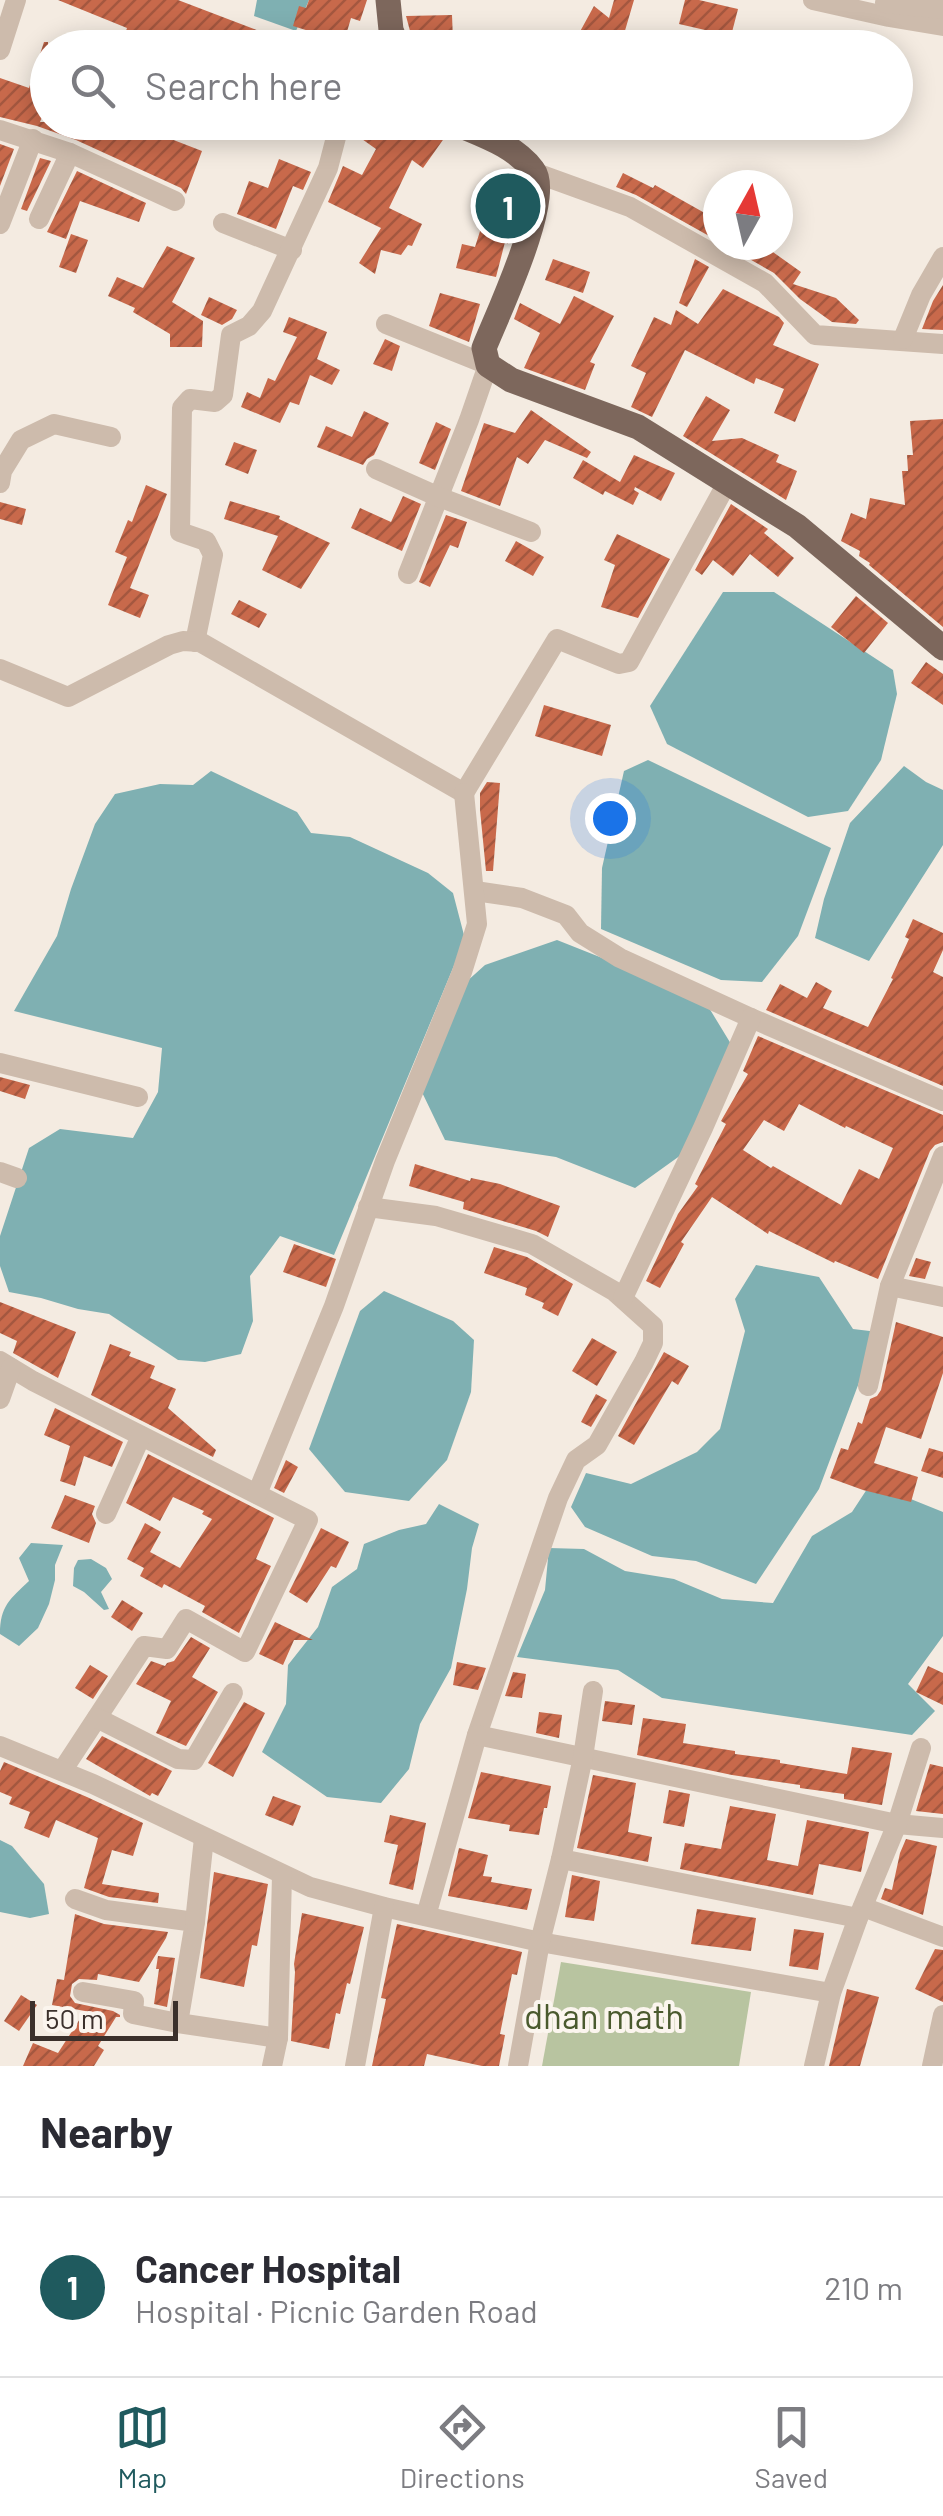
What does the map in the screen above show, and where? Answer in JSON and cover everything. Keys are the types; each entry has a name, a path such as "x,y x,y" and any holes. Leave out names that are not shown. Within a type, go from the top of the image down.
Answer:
{"main road":[{"path":"388,0 391,30"},
{"path":"494,140 508,146 536,172 538,195 530,234 484,348 488,365 511,380 638,427 797,526 943,648"}],"street":[{"path":"0,50 16,0"},
{"path":"814,0 943,26"},
{"path":"872,0 943,9"},
{"path":"0,130 30,138"},
{"path":"0,224 33,140"},
{"path":"36,140 175,201"},
{"path":"195,642 213,555 206,541 180,532 182,408 190,399 216,402 224,395 231,335 248,326 262,311 328,168 335,140"},
{"path":"40,219 70,153"},
{"path":"536,172 630,207 765,283 815,335 943,344"},
{"path":"223,223 292,250"},
{"path":"904,339 920,295 943,256"},
{"path":"386,324 488,365 408,574"},
{"path":"0,483 2,470 21,440 54,424 111,438"},
{"path":"376,469 531,532"},
{"path":"257,1494 334,1306 384,1161 478,924 464,793 557,640 619,664 629,662 727,483"},
{"path":"0,668 68,697 170,645 200,642 464,793"},
{"path":"475,892 522,898 566,915 580,933 620,958 943,1101"},
{"path":"623,1298 751,1018"},
{"path":"0,1063 138,1097"},
{"path":"868,1386 890,1286 943,1156"},
{"path":"368,1207 436,1216 532,1244 623,1298 653,1326 653,1343 598,1445 576,1460 558,1498 477,1735 426,1916"},
{"path":"890,1286 943,1296"},
{"path":"0,1399 6,1364 308,1520 245,1652 186,1619 167,1650 144,1646 62,1771"},
{"path":"106,1514 141,1436"},
{"path":"518,2066 593,1692"},
{"path":"97,1718 178,1760 194,1760 233,1693"},
{"path":"477,1735 897,1824 943,1828"},
{"path":"0,1746 93,1784 310,1887 540,1942 832,1993"},
{"path":"814,2066 832,1993 897,1824 920,1748"},
{"path":"178,2024 196,1922 204,1838"},
{"path":"561,1859 861,1912 943,1937"},
{"path":"272,2066 278,2038 282,1875"},
{"path":"75,1899 106,1910 196,1922"},
{"path":"355,2066 384,1907"},
{"path":"83,1992 134,2001 133,2014 278,2038"},
{"path":"932,2066 943,2015"}],"green space":[{"name":"dhan math","path":"561,1962 751,1992 739,2066 542,2066"}],"water":[{"path":"257,0 309,0 296,30 254,16"},
{"path":"723,592 774,592 893,670 897,694 881,760 848,811 808,817 667,744 650,706"},
{"path":"648,760 831,848 798,936 762,982 721,980 601,929 602,868 624,771"},
{"path":"904,766 943,790 943,845 869,961 815,938 850,823"},
{"path":"211,771 297,812 311,833 350,837 428,873 453,893 465,939 334,1255 280,1236 250,1276 253,1321 241,1354 205,1362 178,1360 109,1314 9,1292 0,1266 0,1236 29,1148 60,1129 133,1138 158,1092 162,1048 14,1011 57,936 95,824 115,794 160,784 193,785"},
{"path":"557,940 703,998 731,1044 681,1155 635,1188 556,1157 445,1140 419,1086 465,983 485,965"},
{"path":"756,1265 819,1277 853,1329 878,1332 819,1489 756,1584 696,1561 652,1556 585,1527 571,1507 586,1473 631,1484 697,1452 720,1429 745,1331 735,1299"},
{"path":"384,1291 453,1321 474,1340 471,1392 447,1460 409,1501 345,1492 309,1449 360,1311"},
{"path":"871,1483 943,1512 943,1636 908,1684 935,1711 912,1735 662,1698 618,1670 517,1657 545,1590 549,1548 584,1549 625,1571 674,1579 722,1599 773,1603 812,1536 852,1512"},
{"path":"439,1504 479,1524 451,1668 420,1724 409,1769 381,1803 327,1797 262,1752 286,1704 288,1665 318,1627 332,1587 357,1569 364,1544 426,1524"},
{"path":"31,1543 63,1545 55,1565 49,1604 38,1628 19,1646 0,1634 0,1624 7,1604 29,1581 19,1558"},
{"path":"91,1559 106,1568 112,1579 101,1592 109,1609 104,1610 73,1586 78,1560"},
{"path":"0,1840 12,1846 44,1884 49,1914 30,1918 0,1912"}],"building":[{"path":"58,0 178,0 257,30 126,30"},
{"path":"309,0 367,0 360,21 351,18 348,30 306,30 293,26 299,6 306,8"},
{"path":"614,0 634,0 625,30 581,30 594,6 609,18"},
{"path":"685,0 738,9 733,30 705,30 679,24"},
{"path":"452,15 453,30 410,30 406,16"},
{"path":"0,78 29,88 30,85 30,124 0,117"},
{"path":"76,140 174,140 202,151 186,194 181,188"},
{"path":"363,140 443,140 423,168 412,160 389,208 422,224 412,246 408,245 401,255 381,250 375,274 359,263 381,228 328,202 343,166 362,175 376,149"},
{"path":"0,144 14,149 0,186"},
{"path":"40,158 51,161 27,211 21,209"},
{"path":"279,159 311,172 303,190 293,186 276,229 237,214 249,181 268,188"},
{"path":"77,171 146,203 139,222 80,201 66,239 47,232"},
{"path":"623,173 653,188 655,185 703,212 703,233 636,195 616,187"},
{"path":"496,181 521,188 517,214 496,277 456,268 462,244 475,247"},
{"path":"71,234 88,240 76,273 59,267"},
{"path":"167,246 195,258 172,302 203,321 202,347 170,347 170,334 133,312 135,308 108,296 117,277 143,288"},
{"path":"553,259 590,272 583,293 545,280"},
{"path":"695,259 709,267 687,307 679,303"},
{"path":"751,260 784,260 801,272 793,284 836,298 859,320 856,324 832,322 800,299 774,273"},
{"path":"943,285 943,330 922,329 933,301"},
{"path":"723,289 779,317 784,323 773,345 819,364 795,422 774,413 784,389 756,378 754,384 685,350 652,417 631,407 646,373 631,366 654,317 671,325 676,310 698,324"},
{"path":"440,293 480,304 469,342 429,326"},
{"path":"574,296 614,316 590,362 595,364 585,390 524,368 540,333 514,319 520,303 560,324"},
{"path":"209,297 237,310 232,319 222,325 201,315"},
{"path":"289,317 327,332 317,359 340,370 332,385 310,375 299,405 290,402 280,423 241,407 247,392 260,398 268,378 275,381 297,337 283,332"},
{"path":"385,339 400,346 392,371 373,364"},
{"path":"706,396 730,410 712,441 742,438 779,455 776,462 797,471 786,500 683,436"},
{"path":"531,410 591,452 587,458 545,440 528,464 517,457 500,506 461,491 484,423 515,433"},
{"path":"364,411 389,423 374,455 363,465 317,447 326,426 352,437"},
{"path":"943,419 943,627 859,556 860,551 841,541 851,513 866,519 870,498 905,505 902,471 908,471 907,455 913,455 910,421"},
{"path":"436,422 451,429 435,470 419,463"},
{"path":"234,442 257,450 248,474 225,465"},
{"path":"634,455 675,473 661,501 635,487 639,493 633,505 605,491 603,495 573,478 583,460 620,482"},
{"path":"146,485 167,494 130,588 149,595 140,618 108,605 127,557 115,552"},
{"path":"403,496 421,504 402,551 351,528 360,508 391,522"},
{"path":"230,501 280,516 279,519 330,543 301,589 262,570 278,536 224,519"},
{"path":"0,502 26,509 22,525 0,519"},
{"path":"731,504 768,529 764,533 794,558 778,577 750,554 733,576 713,560 702,575 695,570"},
{"path":"446,515 467,522 458,548 450,545 430,587 419,582"},
{"path":"617,534 670,559 638,618 601,607 615,565 604,560"},
{"path":"516,541 544,557 533,576 505,561"},
{"path":"856,596 888,623 864,653 831,627"},
{"path":"239,600 267,614 259,628 231,614"},
{"path":"926,662 943,674 943,705 911,683"},
{"path":"544,705 611,725 602,756 535,736"},
{"path":"487,782 500,783 493,871 486,871 480,810 480,793"},
{"path":"913,919 943,933 943,950 933,972 943,977 943,1086 766,1010 780,984 807,998 816,982 832,991 823,1008 868,1027 893,979"},
{"path":"758,1036 943,1115 943,1142 930,1151 878,1279 834,1263 769,1231 768,1234 712,1197 681,1242 684,1244 660,1288 646,1281 678,1214 698,1186 695,1184 726,1124 721,1121 748,1074 743,1071","holes":["799,1104 893,1148 879,1179 859,1169 841,1205 743,1150 764,1120 784,1131"]},
{"path":"0,1077 30,1085 25,1099 0,1091"},
{"path":"415,1164 470,1181 471,1178 500,1184 560,1206 548,1237 463,1209 464,1202 409,1186"},
{"path":"294,1244 336,1259 326,1287 283,1272"},
{"path":"494,1247 527,1257 573,1284 558,1316 542,1308 544,1303 525,1295 527,1288 484,1273"},
{"path":"916,1258 931,1262 925,1279 909,1276"},
{"path":"0,1302 76,1332 58,1378 13,1353 17,1341 0,1333"},
{"path":"896,1322 943,1337 943,1373 921,1439 886,1427 874,1463 918,1477 911,1502 830,1478 841,1448 848,1450 870,1399 881,1390"},
{"path":"592,1338 617,1352 597,1386 572,1371"},
{"path":"110,1344 155,1366 150,1378 176,1389 168,1408 216,1450 213,1457 91,1395"},
{"path":"664,1352 689,1366 678,1385 672,1381 634,1445 618,1436"},
{"path":"596,1394 607,1400 591,1427 581,1422"},
{"path":"55,1408 123,1442 112,1467 84,1456 75,1486 60,1481 70,1446 44,1435"},
{"path":"929,1448 943,1452 943,1478 921,1471"},
{"path":"148,1454 274,1518 256,1559 271,1566 239,1633 202,1612 205,1606 140,1576 144,1568 127,1559 145,1523 161,1532 150,1552 180,1568 212,1519 202,1514 204,1511 173,1497 160,1521 126,1503"},
{"path":"286,1460 298,1467 284,1493 274,1488"},
{"path":"65,1495 95,1506 92,1514 96,1523 89,1543 51,1528"},
{"path":"321,1528 349,1542 336,1568 331,1566 307,1603 289,1592"},
{"path":"122,1600 143,1613 132,1631 111,1617"},
{"path":"275,1622 313,1640 294,1640 283,1665 259,1654"},
{"path":"191,1637 210,1648 192,1677 218,1692 186,1746 156,1733 171,1701 136,1684 151,1661 165,1666 174,1661"},
{"path":"457,1662 486,1668 478,1690 453,1685"},
{"path":"90,1665 108,1676 93,1699 75,1688"},
{"path":"928,1666 943,1673 943,1705 916,1692"},
{"path":"513,1672 526,1674 522,1698 505,1696"},
{"path":"605,1701 635,1705 632,1725 602,1721"},
{"path":"244,1702 265,1713 233,1777 208,1763"},
{"path":"539,1712 562,1715 559,1738 536,1733"},
{"path":"643,1718 686,1724 683,1743 847,1774 852,1747 892,1753 882,1805 844,1799 844,1794 800,1785 637,1755"},
{"path":"102,1736 172,1771 158,1796 150,1796 86,1759"},
{"path":"4,1762 143,1823 133,1856 112,1850 102,1884 159,1893 158,1903 109,1897 84,1888 98,1838 56,1820 49,1838 24,1828 30,1812 9,1804 12,1797 0,1792"},
{"path":"930,1764 943,1767 943,1814 916,1811"},
{"path":"481,1772 551,1786 539,1835 509,1831 510,1825 468,1818"},
{"path":"593,1775 636,1783 628,1832 652,1837 648,1862 577,1848"},
{"path":"669,1790 690,1794 684,1827 663,1823"},
{"path":"273,1796 301,1806 293,1826 265,1815"},
{"path":"730,1806 776,1814 767,1860 798,1866 807,1820 869,1832 861,1872 819,1864 813,1895 680,1869 685,1843 721,1849"},
{"path":"390,1815 426,1823 413,1890 389,1884 398,1845 384,1842"},
{"path":"906,1839 937,1846 923,1915 881,1899 885,1888 892,1890"},
{"path":"459,1848 488,1855 483,1876 492,1877 491,1882 532,1889 527,1910 448,1896"},
{"path":"214,1872 268,1884 257,1946 252,1945 244,1987 200,1978"},
{"path":"572,1875 600,1881 594,1921 565,1917"},
{"path":"697,1909 756,1918 751,1951 691,1944"},
{"path":"302,1913 364,1927 350,1984 347,1983 340,2014 336,2013 329,2049 291,2041 294,1964"},
{"path":"75,1914 104,1924 168,1932 139,1982 98,1974 97,1980 79,1979 72,1984 70,1996 75,2003 120,2015 98,2046 104,2050 94,2066 23,2066 33,2043 58,2053 85,2011 52,2005 57,1979 64,1980"},
{"path":"397,1924 522,1952 517,1975 512,1974 500,2034 505,2035 499,2066 427,2054 424,2066 372,2066"},
{"path":"794,1929 824,1933 818,1970 789,1966"},
{"path":"935,1949 943,1950 943,2002 915,1989"},
{"path":"158,1956 175,1958 167,2007 154,2004"},
{"path":"847,1989 879,1997 860,2066 829,2066"},
{"path":"21,1995 37,2005 19,2031 4,2021"}],"place":[{"name":"Cancer Hospital","path":"508,206"}]}
